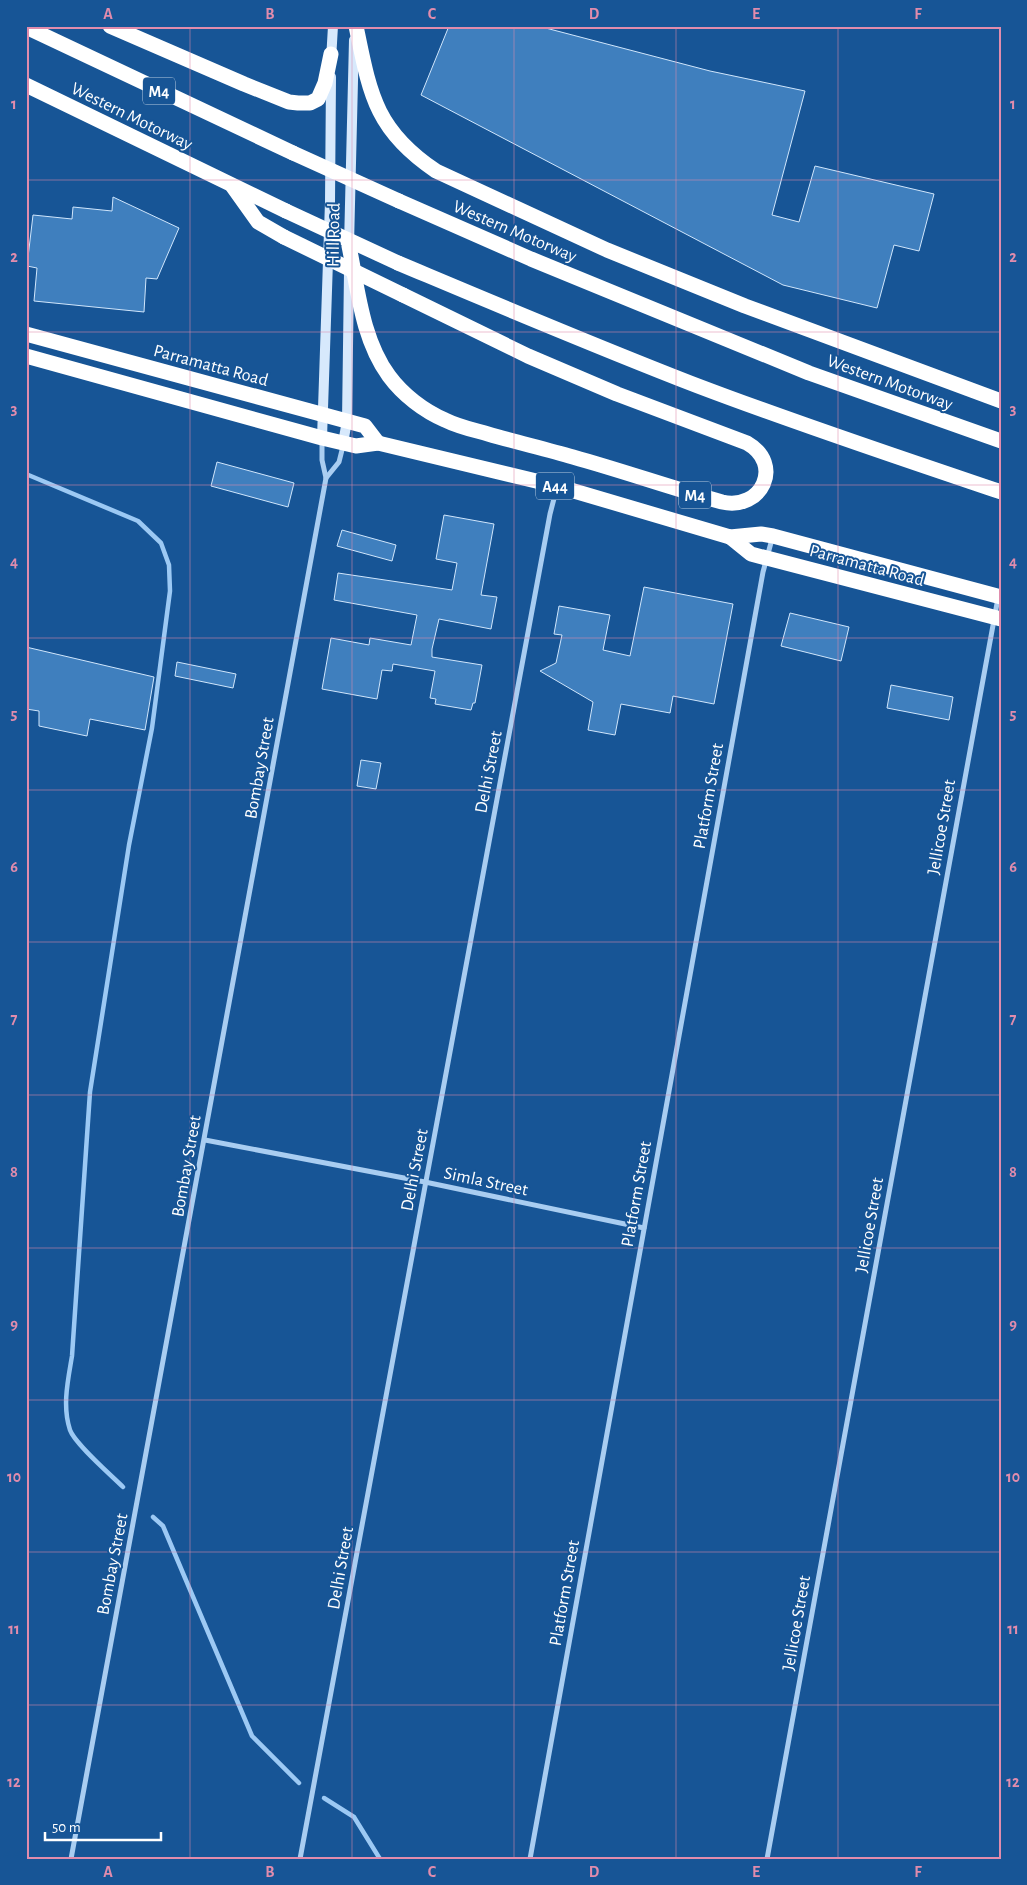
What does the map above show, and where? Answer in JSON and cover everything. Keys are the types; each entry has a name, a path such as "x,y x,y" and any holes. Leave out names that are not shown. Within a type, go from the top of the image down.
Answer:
{"highway":[{"path":"110,26 289,102 310,103 318,99 322,92 331,54"},
{"path":"355,26 367,77 378,111 400,142 436,172 607,250 736,303 1001,401"},
{"name":"Western Motorway","path":"26,27 293,153 531,260 809,373 1001,441"},
{"name":"Western Motorway","path":"26,85 286,211 398,263 530,319 698,386 844,439 1001,492"},
{"name":"M4","path":"233,186 258,222 284,237 403,295 528,356 617,394 747,443 760,454 765,464 765,475 760,491 749,500 741,503 722,502 592,462 464,427 446,421 430,412 400,389 380,362 365,321 349,246"},
{"name":"Parramatta Road","path":"26,334 365,426 378,443"},
{"name":"Parramatta Road","path":"26,356 322,438 356,446 378,443 557,486 730,537 761,534 773,536 1000,597"},
{"name":"Parramatta Road","path":"730,537 751,554 997,618"}],"main road":[{"name":"Hill Road","path":"322,438 330,220 331,54 333,26"},
{"name":"Hill Road","path":"344,443 347,421 349,246 355,26"}],"street":[{"name":"Bombay Street","path":"71,1859 326,478 322,460 322,438"},
{"name":"Bombay Street","path":"326,478 339,462 344,443"},
{"name":"Delhi Street","path":"300,1859 548,524 557,486"},
{"name":"Platform Street","path":"530,1859 766,558 773,536"},
{"name":"Jellicoe Street","path":"767,1859 1000,597"},
{"name":"Simla Street","path":"204,1140 425,1182 644,1228"}],"building":[{"path":"449,26 538,26 710,71 805,91 772,215 799,222 815,166 934,194 919,251 894,245 877,308 783,285 421,95"},
{"path":"113,197 179,228 157,279 146,278 144,312 34,301 37,268 27,266 33,215 72,219 73,207 112,211"},
{"path":"217,462 294,483 288,507 211,486"},
{"path":"444,515 494,524 481,595 497,597 491,629 439,619 432,649 432,657 482,665 475,703 473,703 471,710 435,704 436,699 430,698 435,671 393,664 392,671 382,670 377,699 322,689 331,638 369,645 370,638 411,645 417,615 334,600 338,573 452,590 457,563 436,559"},
{"path":"342,530 396,545 392,561 337,546"},
{"path":"644,587 733,604 714,704 673,696 670,713 621,704 615,735 588,730 593,702 540,671 556,663 562,635 554,634 559,606 610,615 603,650 630,656"},
{"path":"790,613 849,627 841,661 781,646"},
{"path":"26,647 154,677 145,730 90,719 87,736 39,726 39,711 26,709"},
{"path":"177,662 236,674 233,688 175,676"},
{"path":"891,685 953,697 949,720 887,708"},
{"path":"361,760 381,763 376,789 357,786"}],"waterway":[{"path":"26,474 138,521 161,543 169,565 170,591 152,728 129,845 90,1092 72,1356 66,1393 66,1412 73,1436 123,1487"},
{"path":"153,1517 163,1526 252,1736 299,1783"},
{"path":"324,1798 354,1817 380,1859"}]}
